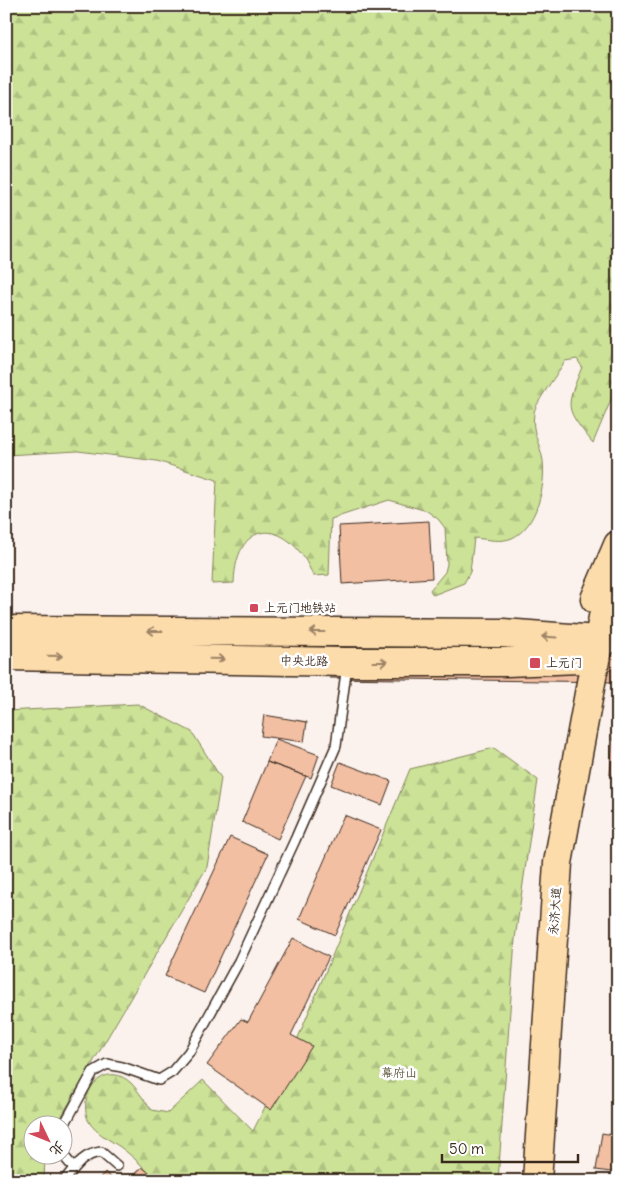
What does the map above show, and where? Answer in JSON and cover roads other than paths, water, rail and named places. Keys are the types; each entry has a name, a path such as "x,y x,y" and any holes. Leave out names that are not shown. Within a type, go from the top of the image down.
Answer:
{"main road":[{"path":"594,647 597,593 618,545"},
{"path":"594,647 603,618 618,582"},
{"path":"6,630 503,633 594,647"},
{"name":"中央北路","path":"6,656 347,662 594,647"},
{"name":"永济大道","path":"537,1181 558,863 594,647"}],"lane":[{"path":"70,1114 93,1072 107,1064 122,1067 159,1080 172,1072 188,1052 239,960 336,746 347,662"},
{"path":"64,1181 74,1168 90,1153 101,1152 117,1166"},
{"path":"71,1164 74,1168"}],"place":[{"name":"上元门地铁站","path":"254,608"},
{"name":"上元门","path":"535,663"}],"park label":[{"name":"幕府山","path":"399,1073"}]}
